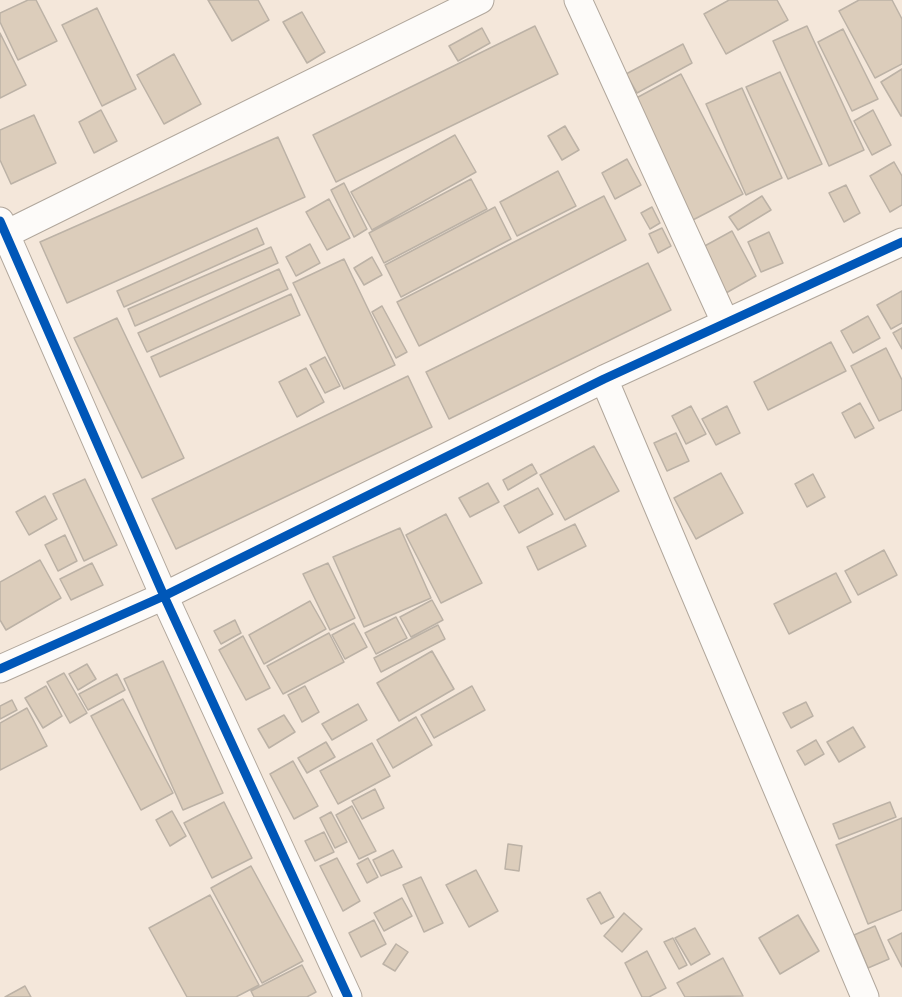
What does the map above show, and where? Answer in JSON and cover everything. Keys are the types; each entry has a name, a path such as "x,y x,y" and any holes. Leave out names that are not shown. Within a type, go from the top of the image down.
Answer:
{"street":[{"path":"348,997 164,596 2,230 437,9 480,0"},
{"path":"578,0 726,322"},
{"path":"0,669 164,596 604,378 902,242"},
{"path":"604,378 865,997"}],"building":[{"path":"28,0 36,0 57,41 18,60 0,22 0,13"},
{"path":"208,0 258,0 269,20 232,41"},
{"path":"729,0 777,0 788,20 726,54 704,14"},
{"path":"859,0 892,0 902,19 902,64 875,78 839,11"},
{"path":"97,8 136,89 102,106 62,25"},
{"path":"302,12 325,52 307,63 283,22"},
{"path":"535,26 558,74 336,182 313,135"},
{"path":"807,26 864,150 829,166 773,41"},
{"path":"482,28 490,43 458,61 449,46"},
{"path":"843,29 878,99 852,111 818,42"},
{"path":"0,33 26,85 0,98"},
{"path":"683,44 692,63 637,93 626,74"},
{"path":"174,54 201,104 164,124 137,75"},
{"path":"902,69 902,116 901,116 881,82"},
{"path":"780,72 822,164 788,179 746,87"},
{"path":"681,74 743,194 689,222 627,103"},
{"path":"742,88 782,178 746,195 706,104"},
{"path":"101,110 117,141 94,153 79,122"},
{"path":"873,110 891,145 872,155 854,121"},
{"path":"34,115 56,163 11,184 0,160 0,130"},
{"path":"565,126 579,150 562,160 548,136"},
{"path":"455,135 476,172 372,230 351,192"},
{"path":"278,137 305,197 67,303 40,242"},
{"path":"627,159 641,185 615,199 602,173"},
{"path":"894,162 902,176 902,205 890,212 870,176"},
{"path":"558,171 576,206 517,236 500,202"},
{"path":"471,179 487,209 384,263 369,233"},
{"path":"344,183 367,229 354,237 331,190"},
{"path":"846,185 860,213 844,222 829,193"},
{"path":"604,196 626,240 419,346 397,302"},
{"path":"762,196 771,210 738,230 729,217"},
{"path":"329,199 350,238 327,250 306,212"},
{"path":"495,207 511,239 401,297 385,265"},
{"path":"652,207 660,223 650,229 641,213"},
{"path":"257,228 264,244 124,307 117,291"},
{"path":"662,228 671,246 658,253 649,234"},
{"path":"732,231 756,276 726,293 701,248"},
{"path":"769,232 783,263 761,272 748,242"},
{"path":"310,244 320,263 296,276 286,257"},
{"path":"271,247 278,263 135,326 128,309"},
{"path":"372,257 382,275 364,285 354,268"},
{"path":"344,259 395,365 344,389 293,283"},
{"path":"648,263 671,310 449,419 426,372"},
{"path":"279,269 288,289 147,352 138,333"},
{"path":"902,291 902,323 891,329 877,305"},
{"path":"291,294 300,315 160,377 151,357"},
{"path":"382,306 407,352 396,358 372,312"},
{"path":"868,316 880,338 853,353 841,331"},
{"path":"117,318 184,458 142,478 74,338"},
{"path":"902,328 902,349 893,333"},
{"path":"831,342 846,371 768,410 754,382"},
{"path":"886,348 902,380 902,410 879,421 851,366"},
{"path":"325,357 340,386 325,393 310,365"},
{"path":"306,368 324,402 297,417 279,382"},
{"path":"408,376 432,427 176,549 152,499"},
{"path":"860,403 874,428 855,438 842,413"},
{"path":"691,406 706,434 686,444 672,416"},
{"path":"727,406 740,433 716,445 702,419"},
{"path":"676,433 689,461 667,471 654,443"},
{"path":"594,446 619,491 565,520 540,475"},
{"path":"532,464 537,473 508,490 503,480"},
{"path":"721,473 743,513 696,539 674,498"},
{"path":"813,474 825,497 807,507 795,484"},
{"path":"85,479 117,545 84,561 53,494"},
{"path":"488,483 499,502 470,517 459,498"},
{"path":"538,488 553,514 519,533 504,506"},
{"path":"45,496 57,519 29,535 16,512"},
{"path":"446,514 482,583 441,603 406,535"},
{"path":"575,524 586,546 538,570 527,547"},
{"path":"400,528 431,598 364,627 333,557"},
{"path":"65,535 77,561 58,571 45,545"},
{"path":"884,550 897,575 858,595 845,571"},
{"path":"40,560 61,598 6,630 0,620 0,582"},
{"path":"92,563 103,585 71,600 60,579"},
{"path":"328,563 355,618 330,630 303,574"},
{"path":"836,573 851,602 789,634 774,604"},
{"path":"432,600 443,620 411,637 400,617"},
{"path":"310,601 326,629 264,664 249,635"},
{"path":"396,617 407,638 376,654 365,633"},
{"path":"235,620 241,633 221,644 214,631"},
{"path":"354,623 367,647 345,659 332,635"},
{"path":"438,625 445,639 381,672 374,658"},
{"path":"329,633 344,662 283,694 267,666"},
{"path":"243,636 270,688 246,700 219,650"},
{"path":"432,651 454,689 399,721 377,683"},
{"path":"163,661 223,793 183,810 124,679"},
{"path":"87,664 96,679 78,690 69,674"},
{"path":"64,673 87,713 70,723 47,682"},
{"path":"117,674 125,690 88,710 79,694"},
{"path":"46,686 62,716 43,728 25,698"},
{"path":"305,686 319,712 302,722 288,695"},
{"path":"472,686 485,710 434,738 421,715"},
{"path":"123,699 173,793 141,810 91,716"},
{"path":"12,700 17,710 0,719 0,706"},
{"path":"806,702 813,716 791,728 783,713"},
{"path":"358,704 367,720 332,740 322,724"},
{"path":"27,708 47,746 0,770 0,723"},
{"path":"284,715 295,732 269,748 258,729"},
{"path":"416,717 432,745 393,768 377,740"},
{"path":"853,727 865,747 839,762 827,742"},
{"path":"816,740 824,754 805,765 797,751"},
{"path":"326,742 335,757 307,773 298,758"},
{"path":"372,743 390,776 338,804 320,771"},
{"path":"293,761 318,806 294,819 270,774"},
{"path":"375,789 384,808 362,819 352,801"},
{"path":"224,802 252,858 212,878 184,823"},
{"path":"890,802 896,817 839,839 833,824"},
{"path":"352,806 376,851 359,859 336,815"},
{"path":"172,811 186,836 170,846 156,820"},
{"path":"331,812 347,842 335,848 320,818"},
{"path":"902,818 902,910 868,924 836,845"},
{"path":"324,832 334,852 315,861 305,841"},
{"path":"508,844 522,846 519,871 505,869"},
{"path":"393,850 402,867 381,876 373,860"},
{"path":"337,858 360,901 343,911 320,866"},
{"path":"368,858 378,877 367,883 357,864"},
{"path":"251,866 303,961 262,983 211,888"},
{"path":"476,870 498,911 469,927 446,885"},
{"path":"421,877 443,923 424,932 403,885"},
{"path":"600,892 614,917 601,924 587,899"},
{"path":"210,895 259,985 236,997 187,997 149,928"},
{"path":"402,898 412,916 384,931 374,913"},
{"path":"624,913 642,929 622,952 604,936"},
{"path":"798,915 819,951 780,974 759,938"},
{"path":"374,920 386,944 361,957 349,933"},
{"path":"875,926 889,959 868,968 854,935"},
{"path":"695,928 710,954 691,965 675,938"},
{"path":"902,933 902,967 888,940"},
{"path":"673,938 687,965 679,969 664,942"},
{"path":"396,944 408,952 395,971 383,964"},
{"path":"647,951 666,988 649,997 642,997 625,963"},
{"path":"723,958 743,996 685,997 677,983"},
{"path":"302,965 316,992 307,997 254,997 251,991"},
{"path":"25,986 31,997 5,997"}],"cycle path":[{"path":"0,221 164,596 348,997"},
{"path":"0,669 164,596 604,379 902,242"}]}
